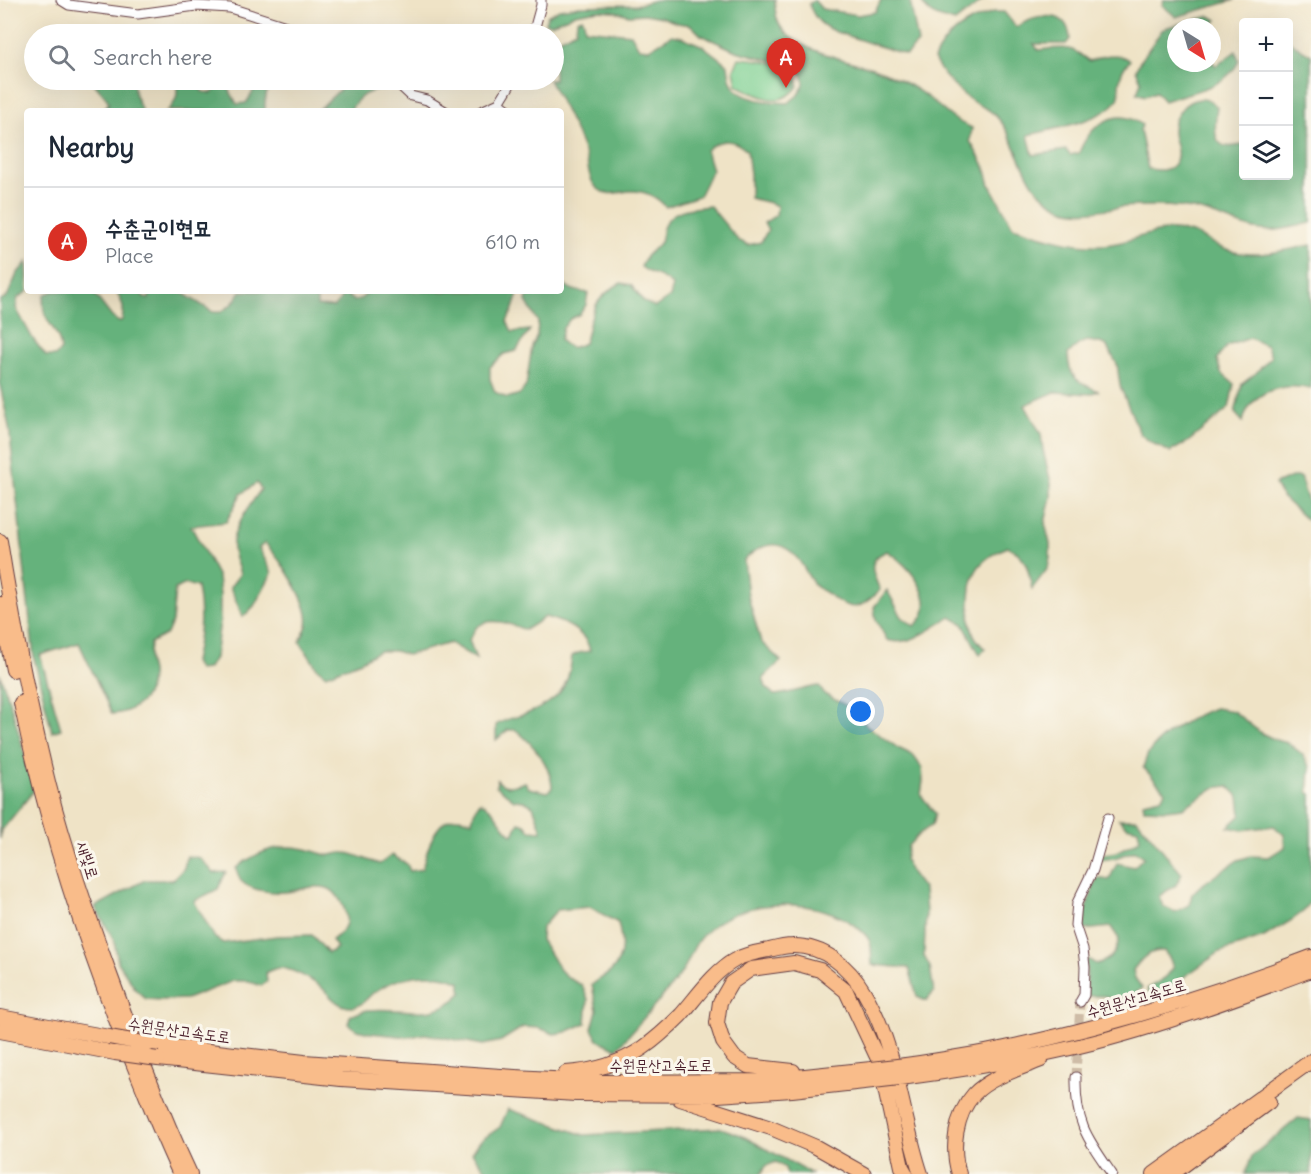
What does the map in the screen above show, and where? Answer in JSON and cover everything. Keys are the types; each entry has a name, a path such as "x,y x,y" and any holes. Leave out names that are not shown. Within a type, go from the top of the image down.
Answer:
{"highway":[{"name":"새빛로","path":"0,541 42,800 117,1010 180,1174"},
{"name":"새빛로","path":"0,604 32,733"},
{"path":"515,1077 582,1072 620,1062 644,1047 678,1018 709,982 734,960 792,945 824,952 847,968 865,993 882,1030 892,1059 912,1147 921,1174"},
{"name":"수원문산고속도로","path":"2,1032 158,1059 353,1080 576,1094 718,1095 792,1090 907,1071 1085,1030 1192,1000 1311,957"},
{"path":"829,1074 748,1066 734,1057 723,1042 717,1023 720,1002 731,983 751,969 794,963 820,970 846,991 879,1061 902,1167 906,1174"},
{"name":"수원문산고속도로","path":"907,1071 951,1071 1068,1049 1195,1011 1311,970"},
{"name":"새빛로","path":"117,1010 190,1174"},
{"name":"수원문산고속도로","path":"0,1017 149,1044 304,1062 515,1077 608,1082 758,1081 829,1074 872,1075"},
{"path":"958,1174 955,1162 958,1123 974,1094 995,1080 1068,1049"},
{"path":"1154,1174 1311,1061"},
{"path":"1172,1174 1311,1072"},
{"path":"669,1096 780,1132 816,1147 864,1174"}],"street":[{"path":"61,0 69,5 138,14 196,6 230,8 280,24"},
{"path":"536,24 542,5 541,0"},
{"path":"405,90 411,96 427,100 441,108"},
{"path":"487,108 499,103 507,90"},
{"path":"499,103 506,108"},
{"path":"1080,1002 1084,994 1085,967 1083,949 1075,925 1077,903 1093,870 1108,818"},
{"path":"1076,1077 1080,1121 1089,1140 1112,1174"}],"green space":[{"path":"656,0 775,0 776,14 781,27 792,38 823,53 886,73 914,88 954,119 972,128 970,141 1013,227 1064,242 1091,245 1117,243 1152,233 1174,230 1192,233 1226,250 1243,254 1272,253 1311,245 1311,389 1289,387 1269,391 1252,403 1243,422 1235,413 1242,384 1271,357 1267,346 1250,338 1227,346 1217,359 1221,373 1234,384 1229,408 1188,442 1170,452 1140,434 1120,386 1117,364 1106,345 1089,341 1077,345 1068,354 1072,374 1098,391 1091,394 1055,392 1025,405 1041,434 1051,483 1051,497 1045,523 1050,544 1048,568 1032,589 1023,559 1008,547 981,564 973,580 970,599 973,632 985,649 980,655 963,624 951,617 912,639 895,642 887,640 876,620 874,607 887,590 902,617 914,626 922,617 925,607 920,585 905,565 887,551 880,554 873,562 873,572 880,590 867,602 856,607 844,605 817,587 798,559 784,547 769,545 744,560 748,596 761,642 781,661 763,678 766,687 774,695 819,686 824,694 853,709 866,725 898,748 913,755 922,768 921,795 935,814 932,825 908,846 905,860 924,890 926,912 924,956 930,967 934,992 926,1001 917,997 909,968 872,965 870,942 851,923 831,913 794,905 760,907 743,911 714,925 696,944 675,982 617,1049 598,1040 592,1029 597,1010 592,985 610,972 619,959 621,941 618,923 590,907 557,910 542,927 541,940 554,961 567,976 582,985 588,999 586,1023 566,1032 554,1034 539,1028 523,1027 501,1041 483,1045 425,1034 409,1037 370,1033 357,1030 348,1024 350,1016 366,1010 429,1011 451,1002 462,993 460,982 450,978 427,975 393,982 373,993 355,1007 338,1003 307,978 290,970 279,968 266,972 267,982 261,986 248,981 233,981 186,999 146,999 136,990 118,962 114,940 95,907 145,880 173,880 184,868 187,856 200,858 214,873 226,872 218,889 194,901 215,938 223,943 277,936 312,935 328,953 337,948 332,940 341,933 346,923 344,908 335,893 321,887 280,892 256,889 241,881 236,868 266,851 291,847 327,855 349,854 380,864 392,855 407,864 410,871 422,869 429,845 437,829 450,819 460,818 472,821 480,802 490,808 513,835 519,822 525,824 530,830 542,831 533,806 524,801 514,800 496,786 497,780 506,786 525,782 529,788 547,792 552,788 545,763 529,742 516,730 508,730 496,740 496,725 546,705 560,693 564,686 572,656 590,651 579,632 566,624 545,617 525,630 507,624 488,622 477,627 469,640 476,659 450,643 407,655 395,651 379,651 326,675 317,668 300,642 306,627 307,616 300,594 286,570 265,543 259,548 272,573 254,606 243,617 230,587 240,574 233,550 235,534 242,518 261,489 257,483 241,494 226,522 191,526 218,577 220,622 215,658 207,669 198,670 194,662 200,625 199,597 197,587 186,584 175,589 172,622 167,634 150,643 150,684 144,698 134,708 112,714 79,643 40,655 61,729 52,732 34,658 9,427 0,385 0,300 7,297 17,274 24,266 24,294 18,298 16,308 33,339 46,356 55,356 61,350 57,335 44,312 44,295 46,294 94,294 112,317 119,322 122,320 123,308 117,294 142,294 149,299 150,294 184,294 213,312 221,312 233,303 239,294 317,294 317,306 334,307 341,299 341,294 348,294 354,301 365,294 518,294 507,321 512,332 530,330 516,351 504,354 490,367 490,379 495,392 507,398 520,394 526,386 532,346 537,336 538,322 526,301 528,294 564,294 564,284 576,291 588,293 586,305 580,314 570,319 563,328 560,340 568,346 577,346 584,343 591,318 600,300 607,292 621,283 631,285 644,302 655,307 670,297 673,286 641,267 647,255 660,242 662,230 671,216 682,210 710,206 738,240 748,245 761,242 768,230 764,223 776,215 777,206 750,198 747,151 727,141 717,143 706,150 712,170 699,196 666,207 659,200 645,193 629,191 606,193 592,182 585,155 554,90 564,90 564,36 576,30 577,20 582,18 585,29 631,34 639,48 649,49 672,35 703,46 728,65 733,85 750,97 788,103 798,95 804,85 803,75 792,67 736,51 701,35 691,25 662,17 598,10 575,14 551,24 545,23 547,16 559,9 579,6 636,5"},
{"path":"814,0 822,9 858,15 875,12 881,0 910,0 918,43 906,55 836,32 816,18 809,4"},
{"path":"921,0 983,0 955,22 930,13"},
{"path":"1164,0 1235,0 1176,17 1162,5"},
{"path":"994,12 1004,12 1016,27 1040,17 1057,18 1068,29 1070,39 1066,44 1034,44 1038,50 1069,49 1090,61 1110,55 1130,60 1121,74 1119,97 1112,106 1102,113 1077,123 1028,135 1033,155 1066,150 1070,155 1079,153 1096,127 1113,118 1122,117 1132,119 1142,125 1140,130 1148,169 1166,169 1172,167 1177,156 1173,126 1177,115 1185,105 1203,99 1217,107 1215,132 1220,143 1233,147 1239,145 1239,180 1293,180 1293,44 1311,55 1311,223 1261,230 1184,208 1135,206 1075,211 1060,207 1048,200 1031,181 1009,134 998,118 959,91 934,59 951,35 975,19"},
{"path":"1167,28 1167,72 1221,72 1221,62 1236,51 1239,61 1225,78 1206,88 1164,101 1156,92 1145,96 1137,93 1141,81 1136,70 1162,30"},
{"path":"739,58 770,62 786,68 796,77 798,86 784,98 769,99 753,93 737,85 734,70"},
{"path":"100,90 134,90 141,108 105,108 109,103"},
{"path":"177,90 201,90 212,93 215,90 230,90 237,104 246,103 253,90 267,90 265,108 170,108 176,97"},
{"path":"339,90 383,90 372,91 364,95 352,108 320,108"},
{"path":"1292,477 1300,477 1311,506 1311,521 1282,497 1275,484"},
{"path":"0,674 35,789 2,830 0,839"},
{"path":"1215,708 1233,711 1261,733 1288,743 1302,754 1310,767 1308,792 1311,794 1311,901 1304,911 1292,920 1264,937 1220,952 1152,999 1147,989 1166,977 1173,968 1164,951 1146,956 1133,970 1142,988 1136,993 1115,1000 1105,996 1087,996 1086,958 1096,964 1106,961 1116,949 1119,939 1111,927 1084,930 1086,908 1097,878 1109,880 1117,863 1134,867 1144,857 1135,851 1115,858 1099,860 1101,855 1116,852 1140,840 1138,829 1126,826 1119,819 1137,819 1182,874 1176,885 1159,896 1163,906 1175,912 1189,905 1192,894 1200,886 1238,860 1251,856 1269,857 1285,847 1284,835 1274,826 1242,830 1228,827 1241,815 1239,797 1228,786 1214,788 1183,808 1144,809 1143,802 1161,798 1165,791 1143,767 1148,754 1178,726"},
{"path":"508,1109 584,1135 721,1128 741,1135 812,1174 787,1174 785,1168 776,1162 766,1166 761,1174 490,1174 472,1153 480,1141 500,1127"},
{"path":"1298,1118 1311,1120 1311,1174 1245,1174 1252,1156"}],"tunnel":[{"path":"1076,1077 1080,1002"}],"place":[{"name":"수춘군이현묘","path":"786,88"}]}
